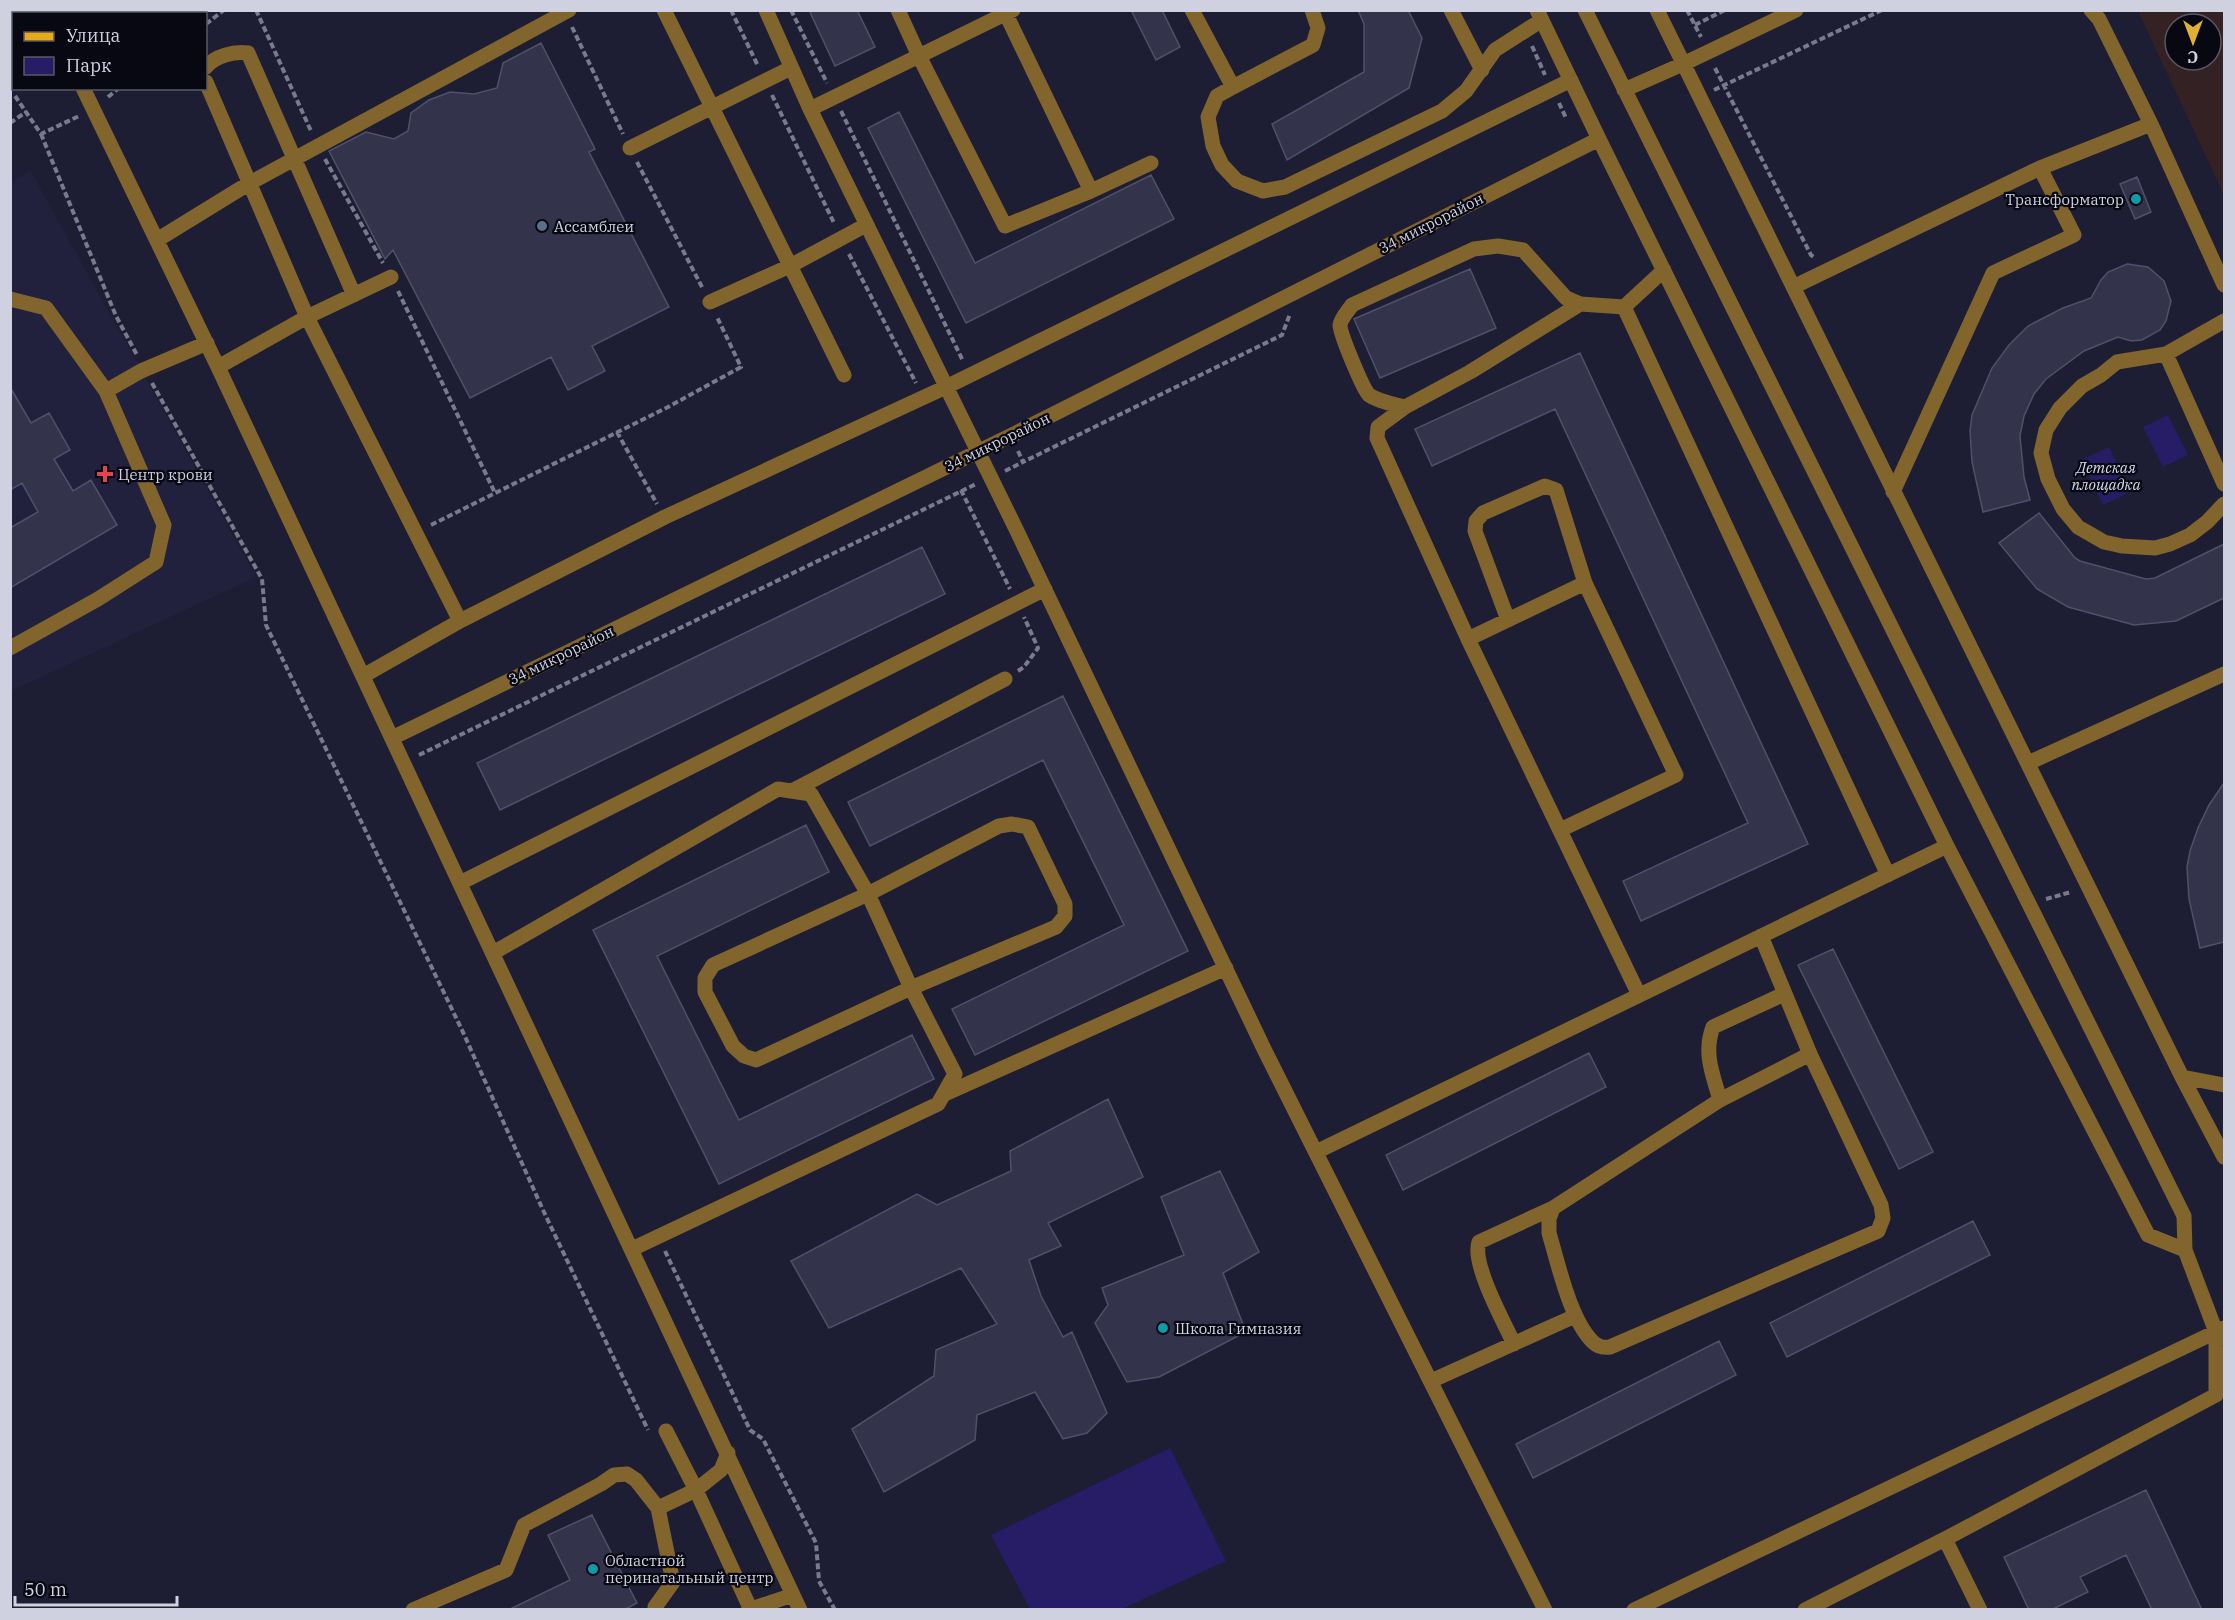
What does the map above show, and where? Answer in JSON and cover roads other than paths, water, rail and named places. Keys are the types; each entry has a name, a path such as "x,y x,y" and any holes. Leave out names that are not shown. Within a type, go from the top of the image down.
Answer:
{"street":[{"path":"664,10 843,375"},
{"path":"765,10 810,109 1045,589 1226,968 1545,1610"},
{"path":"897,10 1005,226 1091,191 1151,163"},
{"path":"1192,10 1233,87"},
{"path":"1312,10 1318,28 1313,45 1217,96 1208,117 1213,146 1222,165 1237,181 1263,191 1285,187 1442,111 1466,91 1495,50 1540,15 1947,846 2148,1235 2185,1250"},
{"path":"1451,10 1482,70"},
{"path":"1585,10 2184,1216 2185,1250 2222,1334 2216,1395 1946,1539 1805,1610"},
{"path":"1657,10 2182,1077 2224,1157"},
{"path":"1624,90 1796,10"},
{"path":"2091,10 2099,19 2151,124 2224,285"},
{"path":"810,109 1008,11 1091,191"},
{"path":"157,240 248,184 567,12"},
{"path":"207,66 209,63 236,51 248,52 354,295"},
{"path":"630,148 791,68"},
{"path":"363,676 460,621 665,518 946,387 1571,80"},
{"path":"207,84 307,317 460,621"},
{"path":"84,90 95,108 207,343 800,1610"},
{"path":"1794,287 2040,168 2151,124"},
{"name":"34 микрорайон","path":"392,738 1012,435 1599,139"},
{"path":"1893,492 1993,273 2074,235 2040,168"},
{"path":"710,302 790,266 867,225"},
{"path":"1405,407 1382,401 1368,394 1340,328 1341,320 1352,305 1474,249 1498,246 1523,250 1566,298 1580,304 1624,307 1665,270"},
{"path":"218,367 307,317 391,277"},
{"path":"10,299 46,308 106,391 164,525 156,562 98,599 10,648"},
{"path":"1580,304 1470,372 1405,407 1378,427 1377,438 1468,639 1639,995"},
{"path":"1624,307 1888,875"},
{"path":"2224,321 2166,354 2117,362 2082,386 2060,408 2046,430 2041,453 2057,499 2078,527 2104,542 2122,546 2155,548 2170,544 2190,535 2207,522 2224,504"},
{"path":"106,391 141,371 207,343"},
{"path":"2166,354 2224,484"},
{"path":"1508,620 1475,531 1476,521 1483,513 1545,486 1556,490 1585,583 1676,775 1560,830"},
{"path":"1468,639 1585,583"},
{"path":"460,883 1045,589"},
{"path":"2028,763 2224,674"},
{"path":"792,791 1005,679"},
{"path":"493,953 778,789 811,794 868,894 911,988 955,1074 938,1104 632,1249"},
{"path":"1012,824 1028,826 1065,904 1065,916 1056,927 911,988 756,1060 744,1056 733,1046 705,992 705,978 713,965 868,894 999,826 1012,824"},
{"path":"1316,1152 1947,846"},
{"path":"1553,1208 1549,1219 1549,1233 1575,1316 1593,1343 1602,1348 1610,1347 1878,1231 1883,1218 1881,1205 1810,1054 1761,936"},
{"path":"945,1094 1226,968"},
{"path":"1720,1100 1707,1052 1708,1040 1713,1027 1784,994"},
{"path":"1514,1344 1479,1267 1476,1249 1479,1242 1553,1208 1720,1100 1810,1054"},
{"path":"2182,1077 2224,1085"},
{"path":"1431,1381 1575,1316"},
{"path":"1634,1610 1655,1605 2222,1334"},
{"path":"666,1431 696,1490 749,1609 793,1595"},
{"path":"658,1508 696,1490 721,1470 728,1453"},
{"path":"413,1610 506,1570 524,1525 614,1475 627,1474 636,1480 658,1508 673,1581 655,1610"},
{"path":"1946,1539 1980,1610"}],"place":[{"name":"Трансформатор","path":"2136,199"},
{"name":"Ассамблеи","path":"542,226"},
{"name":"Центр крови","path":"105,474"},
{"name":"Школа Гимназия","path":"1163,1328"},
{"name":"Областной перинатальный центр","path":"593,1569"}],"park label":[{"name":"Детская площадка","path":"2106,476"}]}
